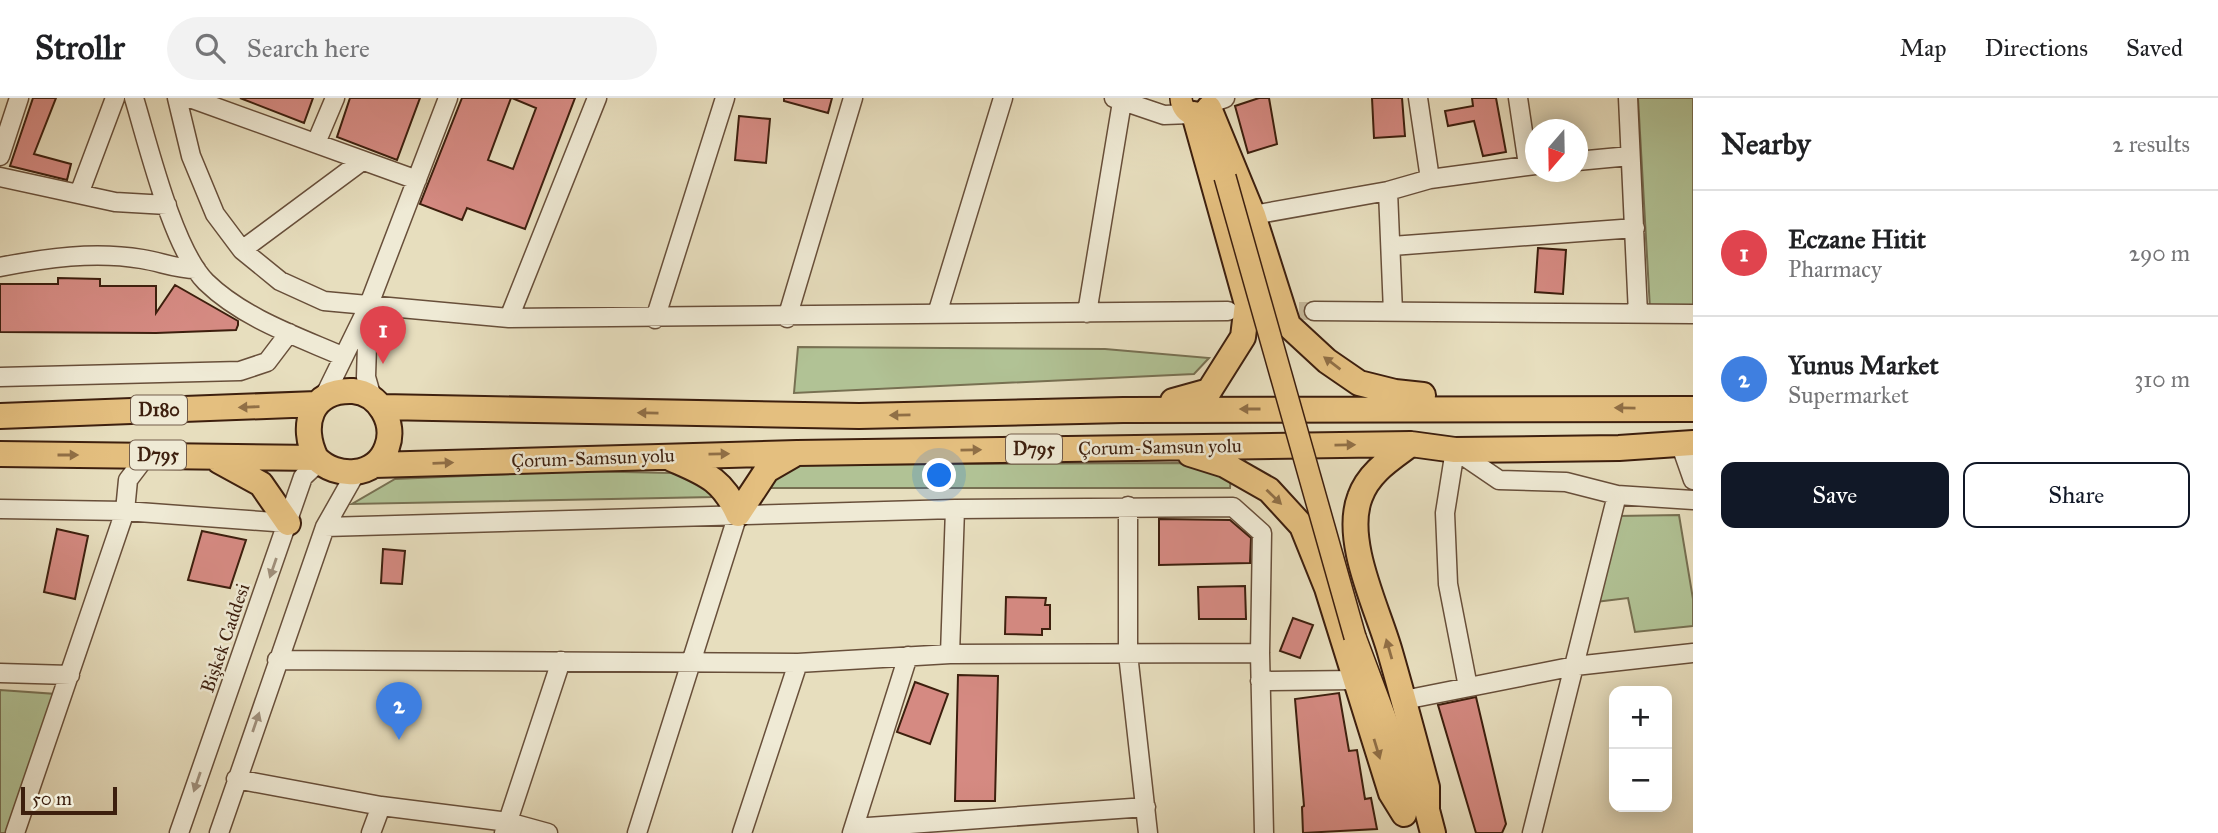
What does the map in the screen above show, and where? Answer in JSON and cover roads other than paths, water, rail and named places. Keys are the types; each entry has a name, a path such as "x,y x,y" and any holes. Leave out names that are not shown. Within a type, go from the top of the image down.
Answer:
{"highway":[{"path":"1203,106 1253,215 1288,325 1327,361 1359,383 1395,392 1563,407"},
{"path":"1124,410 1209,391 1243,337 1247,304 1203,106"},
{"name":"Çorum-Samsun yolu","path":"0,416 320,402 339,392 356,391 377,402 859,416 1124,410 1563,407 1693,409"},
{"path":"317,460 307,441 308,421 320,402"},
{"path":"365,469 387,448 390,427 377,402"},
{"name":"Çorum-Samsun yolu","path":"0,454 317,460 335,472 664,456 797,453 1411,444 1455,450 1687,443"},
{"path":"1411,444 1379,468 1367,482 1356,513 1363,566 1404,699 1427,787 1418,822"},
{"path":"1170,447 1225,465 1269,490 1302,526 1327,588 1391,793 1418,822"},
{"path":"738,514 767,470 797,453"},
{"path":"209,456 243,471 261,484 288,523"},
{"path":"664,456 713,478 728,492 738,514"},
{"path":"1404,768 1418,822"}],"main road":[{"path":"1203,106 1226,177 1355,637 1404,768"}],"street":[{"path":"0,156 19,98"},
{"path":"79,194 115,98"},
{"path":"134,98 167,205 196,269 207,283 289,333 342,356"},
{"path":"177,98 191,156 215,214 242,250 280,281 324,301 509,318 787,318 1228,310"},
{"path":"190,98 417,180"},
{"path":"316,144 335,98"},
{"path":"320,402 368,307 448,98"},
{"path":"509,318 597,98"},
{"path":"655,318 725,98"},
{"path":"787,318 853,98"},
{"path":"937,314 1003,98"},
{"path":"1418,98 1430,179"},
{"path":"1518,98 1525,132"},
{"path":"1628,98 1638,314"},
{"path":"1087,313 1118,100 1164,116 1203,106"},
{"path":"1588,160 1630,156"},
{"path":"242,250 362,161"},
{"path":"1253,215 1388,191 1430,179 1525,166"},
{"path":"0,177 115,202 167,205"},
{"path":"1388,191 1393,312"},
{"path":"1392,246 1635,228"},
{"path":"0,267 51,257 97,257 142,259 177,269 196,269"},
{"path":"368,307 366,377 377,402"},
{"path":"1314,311 1693,314"},
{"path":"0,377 240,371 267,362 289,333"},
{"path":"1687,443 1693,480"},
{"path":"1468,687 1448,584 1445,524 1455,450 1499,480 1566,482 1617,495 1693,500"},
{"path":"15,833 125,510 128,480 147,455"},
{"name":"Bişkek Caddesi","path":"179,833 303,477 317,460"},
{"path":"219,833 325,527 365,469"},
{"path":"1532,833 1617,495"},
{"path":"1128,506 1128,654 1148,833"},
{"path":"325,527 955,509 1233,507 1262,533 1260,681 1264,833"},
{"path":"0,509 125,510 288,523"},
{"path":"950,654 955,509"},
{"path":"637,833 738,514"},
{"path":"277,660 798,663 950,654 1260,653"},
{"path":"1404,699 1575,666 1693,653"},
{"path":"908,656 853,831 961,828 1146,807"},
{"path":"506,828 561,661"},
{"path":"742,833 798,663"},
{"path":"0,673 70,675"},
{"path":"1260,681 1356,680"},
{"path":"236,779 506,828 548,833"},
{"path":"371,833 381,806"}],"tunnel":[{"path":"1272,311 1314,311"}],"place":[{"name":"Eczane Hitit","path":"383,364"},
{"name":"Yunus Market","path":"399,740"}]}
